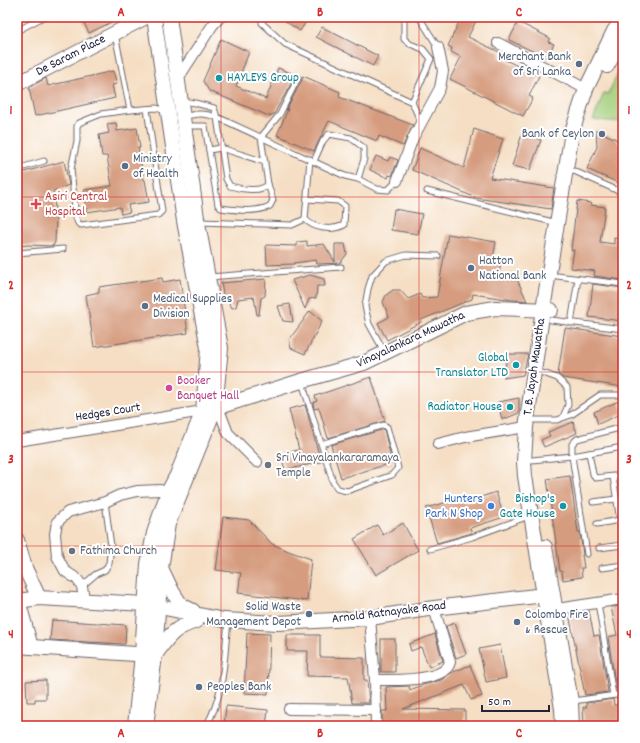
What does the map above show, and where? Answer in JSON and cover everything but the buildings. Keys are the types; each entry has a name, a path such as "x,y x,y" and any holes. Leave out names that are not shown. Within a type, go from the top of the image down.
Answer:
{"main road":[{"name":"De Saram Place","path":"17,84 146,17"},
{"path":"146,726 151,610 148,564 154,533 168,492 212,409 208,348 184,221 154,17"},
{"path":"151,610 161,568 168,524 212,409 222,348 198,222 169,17"},
{"name":"T. B. Jayah Mawatha","path":"548,594 532,460 531,424 543,373 558,223 572,132 586,89 614,31 623,18"},
{"name":"T. B. Jayah Mawatha","path":"572,726 571,702 530,515 524,462 549,313 558,276 581,133 589,104 601,77 623,37"},
{"name":"Vinayalankara Mawatha","path":"212,409 364,363 466,313 495,308 549,313"},
{"path":"17,540 25,568 39,598"},
{"path":"135,726 148,655 173,631 197,617 181,605 172,591 161,568"},
{"name":"Arnold Ratnayake Road","path":"18,599 39,598 84,600 197,617 278,623 370,618 434,608 548,594"},
{"path":"18,599 24,647 148,655"},
{"name":"T. B. Jayah Mawatha","path":"551,610 563,726"}],"street":[{"path":"177,80 212,26 220,17"},
{"path":"498,43 586,89"},
{"path":"397,181 413,138 440,88 443,71 438,47"},
{"path":"212,409 228,433 257,462"},
{"name":"Hedges Court","path":"17,441 212,409"},
{"path":"438,444 531,424"},
{"path":"84,600 82,586 77,579 65,571 57,556 55,534 57,522 68,512 105,502 120,495 137,491 160,490 168,492"},
{"path":"551,610 623,599"},
{"path":"375,680 420,679 446,670 450,662 434,608"},
{"path":"370,618 375,680 376,726"},
{"path":"289,709 376,710"}],"lane":[{"path":"17,31 43,17"},
{"path":"262,17 262,23 285,44 412,102 421,124"},
{"path":"404,17 404,39 410,44 423,49 431,59 412,102"},
{"path":"419,17 438,47"},
{"path":"114,33 130,110"},
{"path":"183,122 205,126 218,205 221,208 264,209 270,206 273,200 268,184 261,137 280,114 298,78"},
{"path":"180,101 195,102 214,108 217,117 226,179 230,186 235,188 261,189 266,187 268,184"},
{"path":"147,109 162,211 158,215 81,225 78,223 76,218 71,169 77,141 77,126 79,123 101,114 130,110 156,108 168,112"},
{"path":"183,122 196,113 217,117 345,176 358,179 377,189 388,190 397,181"},
{"path":"305,219 312,160 323,141 330,134 351,138 364,148 364,159 358,179"},
{"path":"209,150 221,148 265,162"},
{"path":"17,169 44,161"},
{"path":"574,171 623,193"},
{"path":"427,191 558,223"},
{"path":"305,219 311,225 336,229 344,225 345,206 338,201 307,199"},
{"path":"198,222 292,225 305,219"},
{"path":"17,253 63,249"},
{"path":"385,352 369,324 365,306 372,276 386,260 406,255 438,256"},
{"path":"208,277 341,267"},
{"path":"558,276 623,284"},
{"path":"571,323 578,279"},
{"path":"549,313 571,323 623,329"},
{"path":"543,373 557,378 567,387 568,405 563,417"},
{"path":"302,381 321,444 333,482 338,489 347,491 392,474 398,468 387,427 384,425 321,444"},
{"path":"531,424 557,420 572,415 600,395 623,396"},
{"path":"587,554 572,456 572,444 577,439 623,426"},
{"path":"532,460 572,456 623,447"},
{"path":"589,453 595,478 623,475"},
{"path":"613,477 623,539"},
{"path":"593,502 616,499"},
{"path":"82,586 96,574 105,570 109,563 111,546 105,502"},
{"path":"430,549 472,537 530,515"},
{"path":"597,524 620,520"},
{"path":"599,548 623,545"},
{"path":"602,568 623,565"},
{"path":"598,603 613,695"},
{"path":"206,726 213,714 219,697 226,620"},
{"path":"571,702 623,694"}],"green space":[{"path":"623,62 623,122 593,120 604,93 608,94"}],"place":[{"name":"Merchant Bank of Sri Lanka","path":"579,64"},
{"name":"HAYLEYS Group","path":"219,78"},
{"name":"Bank of Ceylon","path":"602,134"},
{"name":"Ministry of Health","path":"125,166"},
{"name":"Asiri Central Hospital","path":"36,204"},
{"name":"Hatton National Bank","path":"471,268"},
{"name":"Medical Supplies Division","path":"145,306"},
{"name":"Global Translator LTD","path":"516,365"},
{"name":"Booker Banquet Hall","path":"169,388"},
{"name":"Radiator House","path":"510,407"},
{"name":"Sri Vinayalankararamaya Temple","path":"268,465"},
{"name":"Hunters Park N Shop","path":"491,506"},
{"name":"Bishop's Gate House","path":"563,506"},
{"name":"Fathima Church","path":"72,551"},
{"name":"Solid Waste Management Depot","path":"309,614"},
{"name":"Colombo Fire & Rescue","path":"517,622"},
{"name":"Peoples Bank","path":"199,687"}]}
